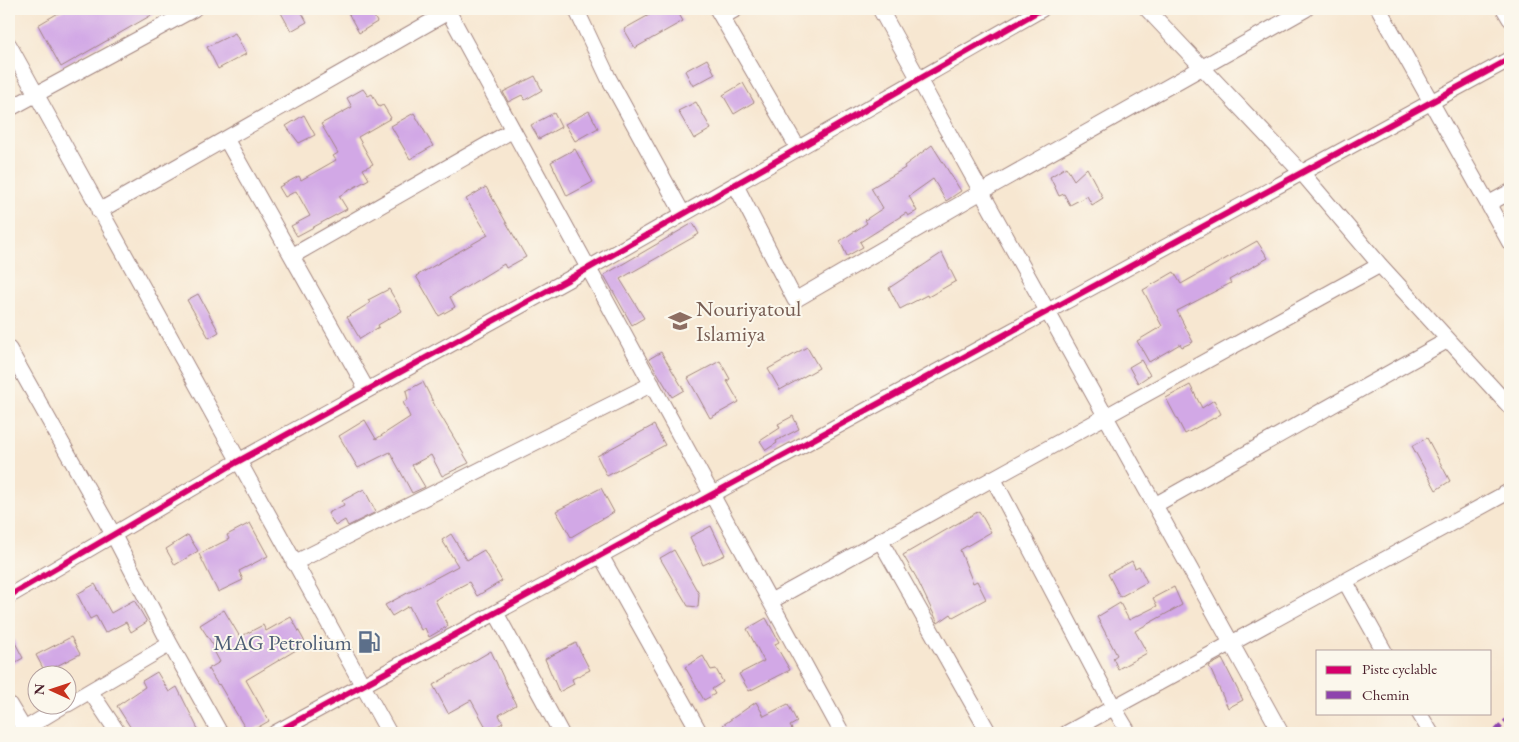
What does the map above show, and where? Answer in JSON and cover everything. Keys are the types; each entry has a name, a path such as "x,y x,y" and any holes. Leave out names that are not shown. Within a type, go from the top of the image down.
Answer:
{"street":[{"path":"9,109 35,93 194,9"},
{"path":"576,9 608,77 683,214"},
{"path":"736,9 720,13 798,148"},
{"path":"880,9 1281,733"},
{"path":"9,596 237,462 589,268 1042,9"},
{"path":"1147,9 1302,173 1380,265 1510,406"},
{"path":"734,184 794,300 1306,9"},
{"path":"1379,9 1510,243"},
{"path":"1504,9 1510,19"},
{"path":"99,211 448,10 842,733"},
{"path":"9,45 237,462 389,733"},
{"path":"275,733 1510,59"},
{"path":"292,256 513,130"},
{"path":"226,139 367,390"},
{"path":"1488,204 1510,192"},
{"path":"771,600 1380,265"},
{"path":"1155,505 1448,340"},
{"path":"9,349 113,534 170,644 220,733"},
{"path":"294,563 652,384"},
{"path":"993,478 1129,733"},
{"path":"1067,733 1510,491"},
{"path":"880,540 989,733"},
{"path":"601,556 700,733"},
{"path":"1345,581 1383,650"},
{"path":"496,613 561,733"},
{"path":"78,698 170,644"},
{"path":"90,691 118,733"},
{"path":"9,704 21,731 50,714"},
{"path":"1420,714 1430,733"}],"building":[{"path":"65,9 162,9 61,67 38,25"},
{"path":"279,9 300,9 307,22 291,31"},
{"path":"346,9 370,9 377,22 359,33"},
{"path":"660,9 676,9 683,21 635,48 624,29"},
{"path":"235,33 246,54 218,69 207,47"},
{"path":"707,59 715,74 693,86 685,71"},
{"path":"535,76 542,90 525,100 522,95 508,102 503,92"},
{"path":"743,83 754,102 734,114 723,95"},
{"path":"363,89 368,96 372,94 379,107 383,105 391,118 358,137 373,164 363,169 369,179 339,196 347,209 297,236 291,226 310,216 296,191 285,197 279,187 299,176 301,180 336,160 333,156 338,153 321,124 352,107 347,98"},
{"path":"696,102 711,129 694,139 678,111"},
{"path":"589,111 598,128 575,141 565,124"},
{"path":"414,113 433,146 410,159 391,126"},
{"path":"554,113 561,127 539,139 531,125"},
{"path":"304,115 315,135 299,143 286,126"},
{"path":"932,145 961,191 946,201 933,179 909,196 917,211 908,216 906,213 860,242 863,247 847,256 840,241 867,223 865,220 883,208 871,188 905,168 904,166"},
{"path":"575,149 593,182 567,196 551,162"},
{"path":"1066,167 1074,180 1087,168 1103,198 1092,205 1087,196 1070,205 1064,194 1059,196 1050,177"},
{"path":"486,187 526,257 506,268 504,264 450,297 455,307 439,316 416,276 488,235 466,199"},
{"path":"693,223 699,234 620,279 644,318 632,325 604,275"},
{"path":"1257,241 1268,258 1229,280 1231,283 1177,311 1193,342 1182,347 1180,344 1149,362 1137,341 1162,326 1143,290 1174,272 1181,284"},
{"path":"942,253 956,281 928,297 927,295 900,309 889,288"},
{"path":"389,289 402,311 378,325 379,327 360,339 347,317 370,303 368,300"},
{"path":"198,294 219,332 209,338 187,300"},
{"path":"807,347 819,368 780,390 768,369"},
{"path":"661,352 684,390 672,397 649,359"},
{"path":"1141,360 1150,375 1138,383 1129,367"},
{"path":"720,361 730,379 727,381 739,402 710,418 688,378"},
{"path":"423,382 469,463 442,476 431,455 412,465 425,487 412,493 390,452 358,468 339,436 365,420 376,439 410,417 403,402 408,400 406,391"},
{"path":"1190,385 1202,408 1214,400 1221,414 1185,434 1166,398"},
{"path":"793,416 799,429 776,441 777,443 766,450 760,441 780,428 778,424"},
{"path":"654,425 665,445 607,476 597,456"},
{"path":"1427,438 1450,481 1436,490 1412,446"},
{"path":"601,488 614,512 571,537 556,511"},
{"path":"364,489 376,512 348,526 345,520 335,526 328,513 344,505 342,501"},
{"path":"979,511 991,532 960,550 973,583 977,581 986,599 953,617 951,614 938,623 903,555"},
{"path":"250,523 268,556 239,571 243,580 218,592 199,554 229,539 227,535"},
{"path":"711,526 725,555 703,565 690,537"},
{"path":"451,534 467,560 484,550 502,581 477,596 469,582 435,600 448,626 429,637 425,628 421,630 409,606 392,616 385,605 458,566 442,540"},
{"path":"188,535 198,551 175,565 166,549"},
{"path":"674,550 699,594 698,607 688,606 660,558"},
{"path":"1132,561 1135,568 1139,566 1147,582 1120,597 1108,574"},
{"path":"95,584 111,613 134,600 147,622 131,632 126,622 105,633 96,616 90,619 77,594"},
{"path":"1174,587 1182,605 1135,631 1147,653 1118,669 1113,658 1117,655 1097,617 1120,603 1129,620 1157,606 1153,598"},
{"path":"224,610 240,637 263,625 266,631 291,617 306,644 246,680 269,721 248,733 208,669 220,662 213,649 215,648 200,625"},
{"path":"766,618 779,642 775,644 790,670 749,691 739,674 764,661 747,629"},
{"path":"9,631 23,658 9,666"},
{"path":"71,637 80,654 61,664 41,664 36,655"},
{"path":"576,643 590,670 572,679 574,684 559,692 545,659"},
{"path":"491,651 516,705 499,715 503,723 488,731 471,700 448,713 433,685"},
{"path":"703,656 711,670 716,669 723,682 712,689 715,694 704,700 685,667"},
{"path":"1222,659 1243,700 1228,708 1209,666"},
{"path":"157,672 169,692 177,687 200,733 134,733 117,706 145,687 142,681"},
{"path":"756,702 764,716 788,704 797,722 790,726 794,733 728,733 723,725"}],"marked path":[{"path":"1494,733 1510,717"}],"cycle path":[{"path":"9,596 237,462 589,268 1042,9"},
{"path":"275,733 1510,59"}],"place":[{"name":"Nouriyatoul Islamiya","path":"680,321"},
{"name":"MAG Petrolium","path":"369,642"}]}
